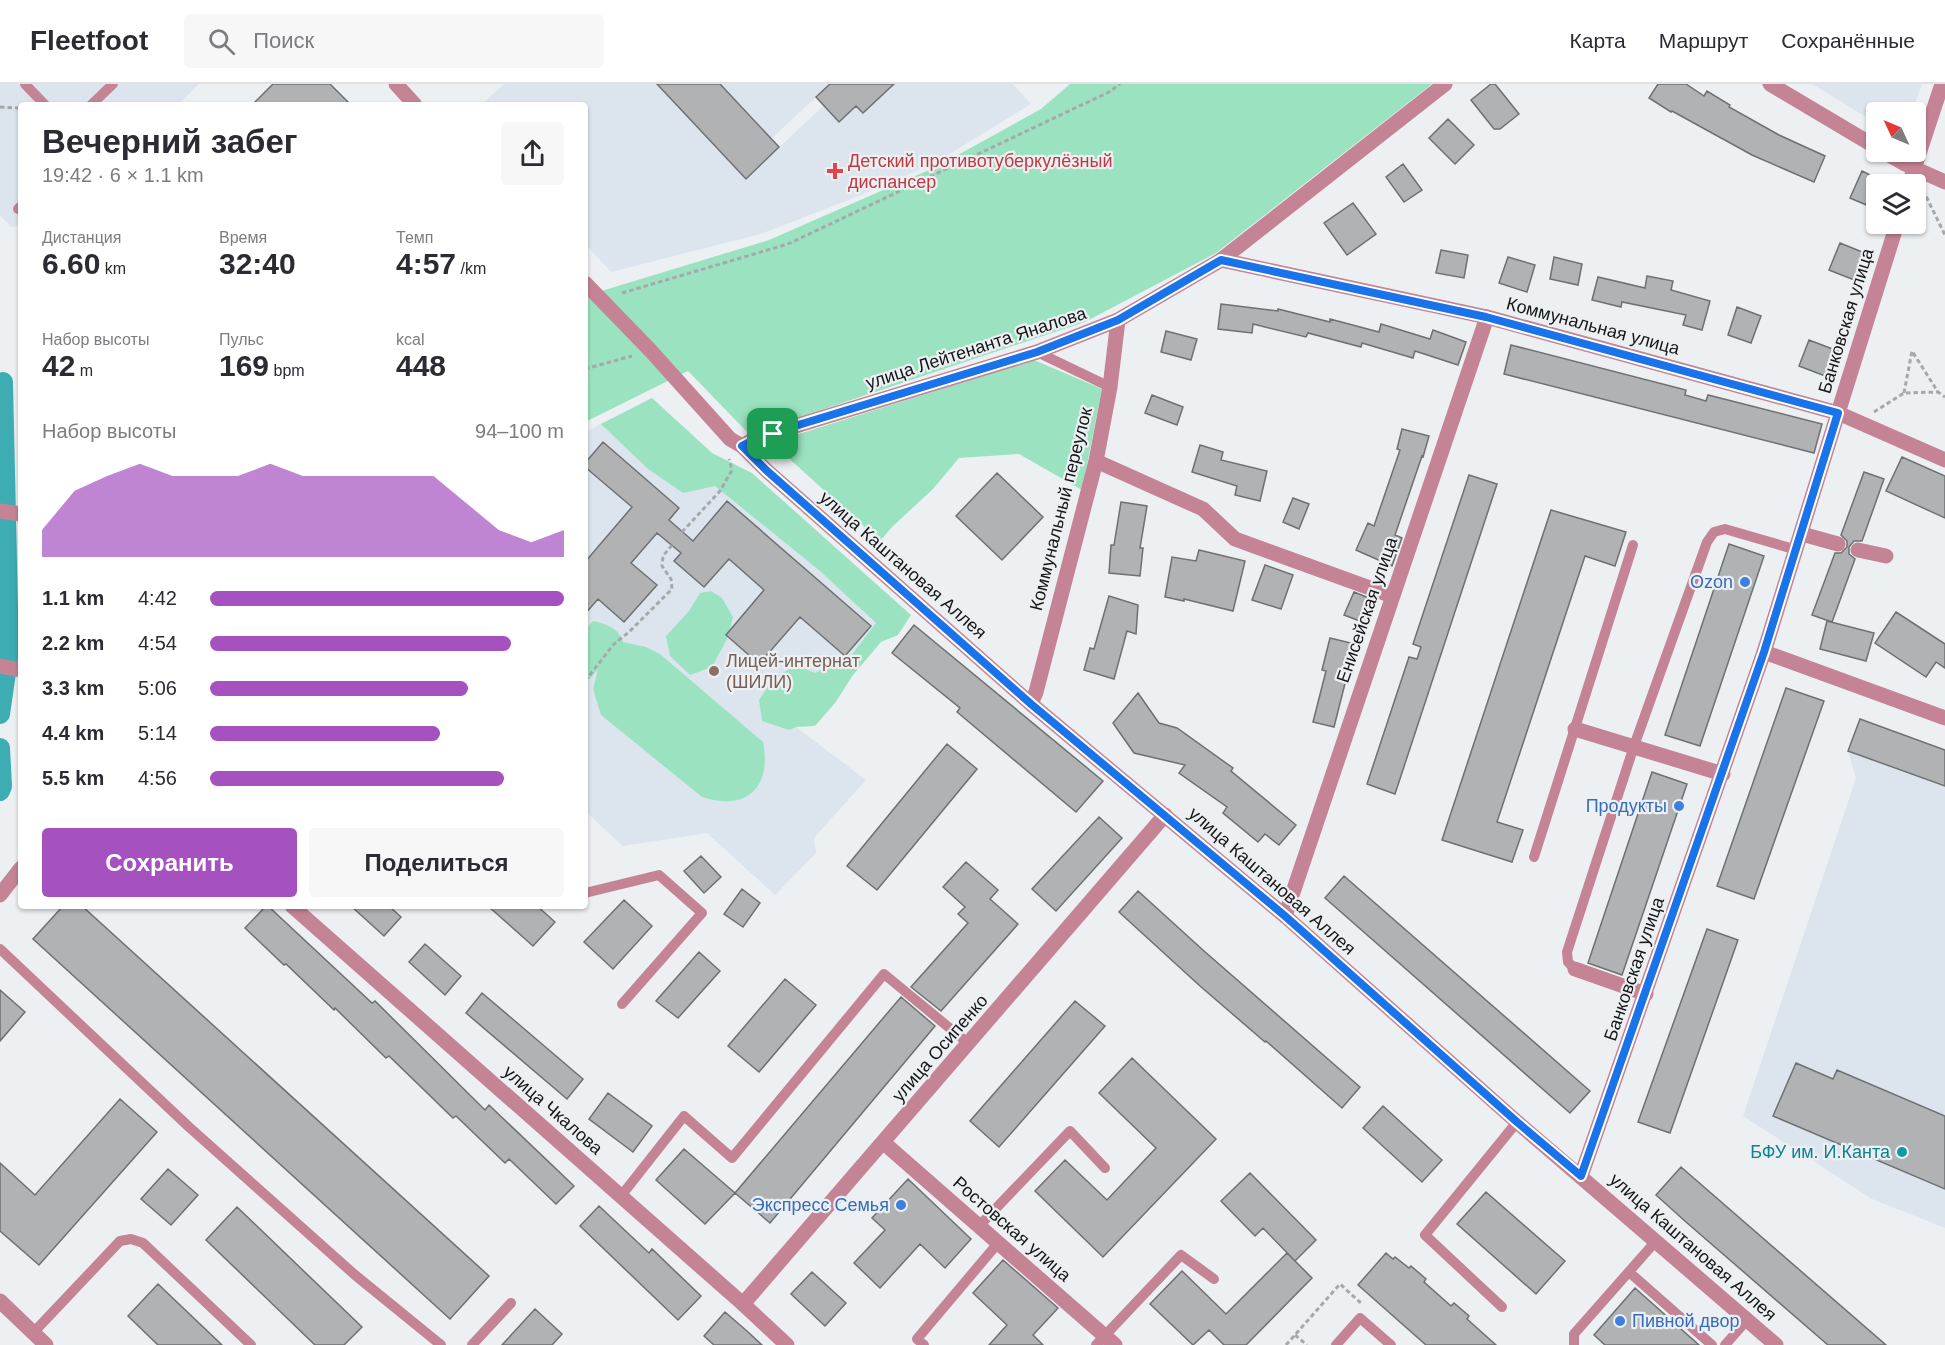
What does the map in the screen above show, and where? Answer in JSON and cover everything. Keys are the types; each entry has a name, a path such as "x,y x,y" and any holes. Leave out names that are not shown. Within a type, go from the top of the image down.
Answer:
{"street":[{"path":"396,84 412,102"},
{"name":"улица Лейтенанта Яналова","path":"735,447 759,437 1037,352 1118,320 1221,260 1445,84"},
{"path":"1770,84 1866,141"},
{"path":"1914,174 1913,169 1942,84"},
{"path":"1901,162 1945,182"},
{"name":"Банковская улица","path":"1581,1176 1764,652 1894,234"},
{"name":"Коммунальная улица","path":"1221,260 1486,317 1838,413 1945,460"},
{"name":"улица Каштановая Аллея","path":"588,286 650,350 735,447 766,470 1031,704 1285,916 1517,1122 1776,1345"},
{"name":"Енисейская улица","path":"1285,916 1486,317"},
{"name":"Коммунальный переулок","path":"1031,704 1096,461 1110,387 1118,320"},
{"path":"1096,461 1203,509 1235,539 1392,596"},
{"path":"0,511 18,513"},
{"path":"1802,534 1838,544"},
{"path":"1858,550 1886,556"},
{"path":"1764,652 1945,718"},
{"path":"0,666 18,669"},
{"path":"1575,729 1723,774"},
{"name":"улица Осипенко","path":"743,1304 1165,815"},
{"path":"0,895 18,872"},
{"name":"улица Чкалова","path":"295,909 787,1345"},
{"path":"1575,969 1646,994"},
{"name":"Ростовская улица","path":"884,1143 998,1243 1105,1342"},
{"path":"0,1301 46,1345"}],"lane":[{"path":"25,84 42,102"},
{"path":"95,102 113,84"},
{"path":"1037,352 1110,387"},
{"path":"1575,969 1568,962 1567,952 1634,746 1707,542 1714,532 1725,529 1797,550"},
{"path":"1534,857 1633,545"},
{"path":"588,892 659,875 702,913 622,1004"},
{"path":"0,949 189,1127 356,1275 441,1345"},
{"path":"621,1196 684,1116 732,1158 884,974 969,1044"},
{"path":"1502,1307 1425,1235 1517,1122"},
{"path":"979,1226 1070,1131 1105,1168"},
{"path":"33,1333 120,1241 131,1239 143,1243 251,1345"},
{"path":"1574,1345 1574,1334 1656,1241"},
{"path":"924,1345 917,1339 998,1243"},
{"path":"1105,1342 1181,1255 1214,1279"},
{"path":"1629,1272 1712,1345"},
{"path":"472,1345 510,1303"},
{"path":"1336,1345 1360,1318 1391,1345"},
{"path":"1725,1345 1747,1320"}],"path":[{"path":"622,293 788,243 1109,92 1120,84"},
{"path":"0,106 18,108"},
{"path":"1926,204 1945,235"},
{"path":"588,368 650,350"},
{"path":"1904,393 1912,351 1938,392 1945,397"},
{"path":"1868,416 1904,393 1938,392"},
{"path":"682,532 720,491 732,470 735,447"},
{"path":"588,677 614,644 672,589 671,579 662,566 663,556 672,545"},
{"path":"1295,1335 1307,1345"}],"shaded area":[{"path":"0,84 199,84 181,102 18,102 18,226 11,227 0,215"},
{"name":"Детский противотуберкулёзный диспансер","path":"504,84 657,84 746,179 841,89 863,113 894,84 1013,84 1031,104 935,163 854,198 761,234 611,272 588,247 588,102 484,102"},
{"path":"720,84 830,84 771,139"},
{"path":"1812,84 1922,84 1916,102 1866,102 1866,117"},
{"name":"Лицей-интернат (ШИЛИ)","path":"652,398 889,615 796,727 866,780 814,838 816,853 775,895 707,833 623,846 588,814 588,430"},
{"path":"1860,719 1945,750 1945,1228 1872,1199 1743,1116 1856,778 1848,751"}],"green space":[{"path":"1070,84 1432,84 1216,253 1085,322 749,434 688,371 588,421 588,295 769,240 938,166 1041,109"},
{"path":"1034,360 1102,389 1082,490 1019,454 959,458 933,489 880,541 784,454 780,440"},
{"path":"652,398 712,453 752,473 911,615 898,635 881,642 815,726 796,727 789,730 762,721 759,700 774,678 796,665 815,673 850,657 876,623 820,571 715,486 683,493 648,469 601,424"},
{"path":"711,591 722,598 733,617 728,637 712,667 690,675 670,656 666,636 689,611 700,593"},
{"path":"593,621 607,625 618,633 623,642 646,647 660,654 763,742 764,772 753,792 732,801 718,801 702,797 601,715 593,689 598,669 588,679 588,627"}],"building":[{"path":"273,84 330,84 348,102 255,102"},
{"path":"657,84 720,84 779,147 746,179"},
{"path":"830,84 894,84 863,113 856,106 839,122 816,97"},
{"path":"1491,84 1495,84 1519,114 1500,129 1494,129 1471,100"},
{"path":"1658,84 1686,84 1704,96 1707,91 1730,105 1729,107 1779,135 1825,156 1814,182 1752,155 1671,112 1649,98"},
{"path":"1448,119 1474,145 1455,164 1429,138"},
{"path":"1403,164 1422,190 1404,202 1386,177"},
{"path":"1862,171 1868,174 1866,174 1866,205 1850,198"},
{"path":"1353,203 1376,234 1347,255 1324,223"},
{"path":"1840,243 1872,256 1862,283 1829,270"},
{"path":"1441,250 1468,255 1464,278 1436,273"},
{"path":"1508,257 1535,265 1527,292 1499,283"},
{"path":"1554,257 1582,264 1578,285 1550,279"},
{"path":"1647,276 1673,281 1671,290 1710,301 1702,330 1683,325 1686,315 1622,302 1621,307 1592,300 1598,277 1645,288"},
{"path":"1221,304 1278,311 1278,309 1379,332 1381,324 1430,339 1433,330 1466,342 1458,365 1415,351 1413,358 1362,343 1361,347 1308,333 1306,337 1253,324 1252,333 1218,329"},
{"path":"1737,307 1761,316 1751,343 1728,335"},
{"path":"1166,331 1197,339 1191,360 1161,352"},
{"path":"1809,340 1843,353 1833,379 1799,366"},
{"path":"1511,345 1686,390 1685,395 1706,401 1708,395 1822,424 1814,453 1504,374"},
{"path":"1152,395 1183,407 1177,425 1145,413"},
{"path":"1402,429 1429,436 1395,535 1402,538 1392,566 1356,550 1368,523 1374,526 1400,450 1397,449"},
{"path":"603,442 679,508 669,520 693,541 727,501 871,626 845,656 800,617 759,664 726,635 764,590 729,559 704,587 674,561 681,553 657,533 631,563 657,585 624,622 598,599 588,611 588,558 632,507 588,470 588,460"},
{"path":"1200,445 1223,452 1221,460 1267,471 1260,501 1235,495 1237,486 1192,472"},
{"path":"1902,457 1945,476 1945,518 1886,491"},
{"path":"1864,472 1884,479 1862,541 1854,541 1849,547 1849,554 1855,559 1832,622 1812,615 1835,553 1841,553 1847,547 1847,541 1841,535"},
{"path":"997,473 1043,517 1002,560 956,516"},
{"path":"1469,475 1497,484 1395,794 1367,784 1409,657 1417,659 1421,647 1413,644"},
{"path":"1293,498 1309,504 1299,529 1283,522"},
{"path":"1121,502 1147,506 1140,548 1143,548 1140,576 1109,573 1111,545 1114,545"},
{"path":"1551,510 1626,532 1615,566 1585,556 1497,822 1523,830 1512,862 1442,840"},
{"path":"1729,544 1764,556 1700,746 1665,735"},
{"path":"1199,550 1245,561 1233,611 1184,599 1184,601 1165,597 1172,557 1196,561"},
{"path":"1265,565 1293,575 1281,609 1252,600"},
{"path":"1354,592 1374,600 1365,623 1344,615"},
{"path":"1109,596 1138,605 1136,634 1127,631 1114,679 1084,670 1090,648 1094,649"},
{"path":"1896,612 1945,644 1945,668 1936,662 1926,677 1875,643"},
{"path":"1827,621 1874,633 1866,661 1820,649"},
{"path":"914,625 1103,781 1076,812 957,712 960,708 892,653"},
{"path":"1330,638 1355,644 1334,727 1313,722 1326,671 1322,670"},
{"path":"1786,688 1824,701 1754,899 1717,886"},
{"path":"1138,693 1159,723 1177,728 1233,768 1231,771 1296,825 1279,845 1265,834 1258,842 1223,813 1227,807 1179,773 1185,765 1134,753 1113,723"},
{"path":"1860,719 1945,750 1945,786 1848,751"},
{"path":"947,744 977,769 877,890 847,866"},
{"path":"1652,772 1687,784 1622,975 1588,963"},
{"path":"1099,817 1122,838 1056,911 1032,889"},
{"path":"701,856 721,877 704,893 684,871"},
{"path":"966,862 998,890 990,899 1018,924 941,1011 911,987 968,923 958,914 965,907 943,887"},
{"path":"1344,876 1590,1091 1570,1113 1325,898"},
{"path":"742,889 760,903 743,927 724,914"},
{"path":"1138,891 1360,1087 1342,1108 1200,986 1119,912"},
{"path":"624,900 652,926 613,969 584,942"},
{"path":"60,909 85,909 489,1276 450,1319 33,939"},
{"path":"263,909 271,909 372,1003 375,1001 485,1110 489,1105 574,1186 556,1204 509,1159 505,1163 456,1116 453,1118 389,1056 386,1058 335,1008 334,1010 245,928"},
{"path":"354,909 392,909 401,917 384,936"},
{"path":"491,909 540,909 555,922 533,946"},
{"path":"1707,929 1738,940 1670,1133 1638,1122"},
{"path":"425,944 461,976 445,995 409,962"},
{"path":"699,952 720,971 678,1018 656,1001"},
{"path":"785,979 816,1005 759,1072 728,1046"},
{"path":"0,990 25,1012 0,1041"},
{"path":"482,993 583,1079 567,1099 466,1013"},
{"path":"901,997 935,1026 770,1223 735,1193"},
{"path":"1075,1001 1105,1026 999,1147 970,1121"},
{"path":"1132,1058 1216,1139 1103,1257 1035,1191 1065,1160 1107,1200 1156,1148 1099,1093"},
{"name":"БФУ им. И.Канта","path":"1796,1063 1833,1079 1837,1070 1945,1116 1945,1189 1773,1116"},
{"path":"608,1093 652,1126 633,1152 589,1119"},
{"path":"120,1099 157,1132 39,1265 0,1231 0,1163 35,1195"},
{"path":"1383,1106 1442,1160 1422,1182 1363,1128"},
{"path":"684,1149 735,1193 705,1224 656,1180"},
{"path":"1681,1167 1886,1345 1828,1345 1686,1222 1656,1195"},
{"path":"168,1169 198,1195 171,1225 141,1199"},
{"path":"1250,1173 1316,1240 1295,1261 1263,1228 1255,1236 1221,1201"},
{"path":"908,1179 971,1239 945,1268 920,1244 880,1288 854,1263 885,1230 872,1218"},
{"path":"1486,1192 1565,1261 1536,1294 1457,1224"},
{"path":"599,1206 649,1253 652,1249 701,1296 678,1320 580,1226"},
{"path":"237,1207 362,1327 344,1345 315,1345 206,1240"},
{"path":"1287,1253 1312,1278 1246,1345 1224,1345 1209,1330 1193,1345 1150,1304 1182,1271 1226,1314"},
{"path":"1386,1253 1409,1268 1411,1266 1426,1279 1424,1282 1451,1306 1454,1303 1469,1316 1467,1319 1496,1345 1426,1345 1358,1285"},
{"path":"1003,1260 1058,1308 1033,1335 1043,1345 989,1345 1007,1325 973,1293"},
{"path":"812,1272 846,1303 825,1326 791,1294"},
{"path":"158,1284 222,1345 158,1345 128,1316"},
{"path":"1635,1288 1699,1345 1605,1345 1594,1335"},
{"path":"535,1309 562,1334 552,1345 502,1345"},
{"path":"725,1312 762,1345 714,1345 704,1336"}],"waterway":[{"path":"0,714 9,652 3,382"},
{"path":"0,748 2,786 0,791"}],"place":[{"name":"Детский противотуберкулёзный диспансер","path":"835,171"},
{"name":"Ozon","path":"1745,582"},
{"name":"Лицей-интернат (ШИЛИ)","path":"714,671"},
{"name":"Продукты","path":"1679,806"},
{"name":"БФУ им. И.Канта","path":"1902,1152"},
{"name":"Экспресс Семья","path":"901,1205"},
{"name":"Пивной двор","path":"1620,1321"}],"route":[{"path":"1221,260 1486,317 1838,413 1764,652 1581,1176 1285,916 1031,704 766,470 742,446 759,437 773,434 1037,352 1118,320 1221,260"}]}
